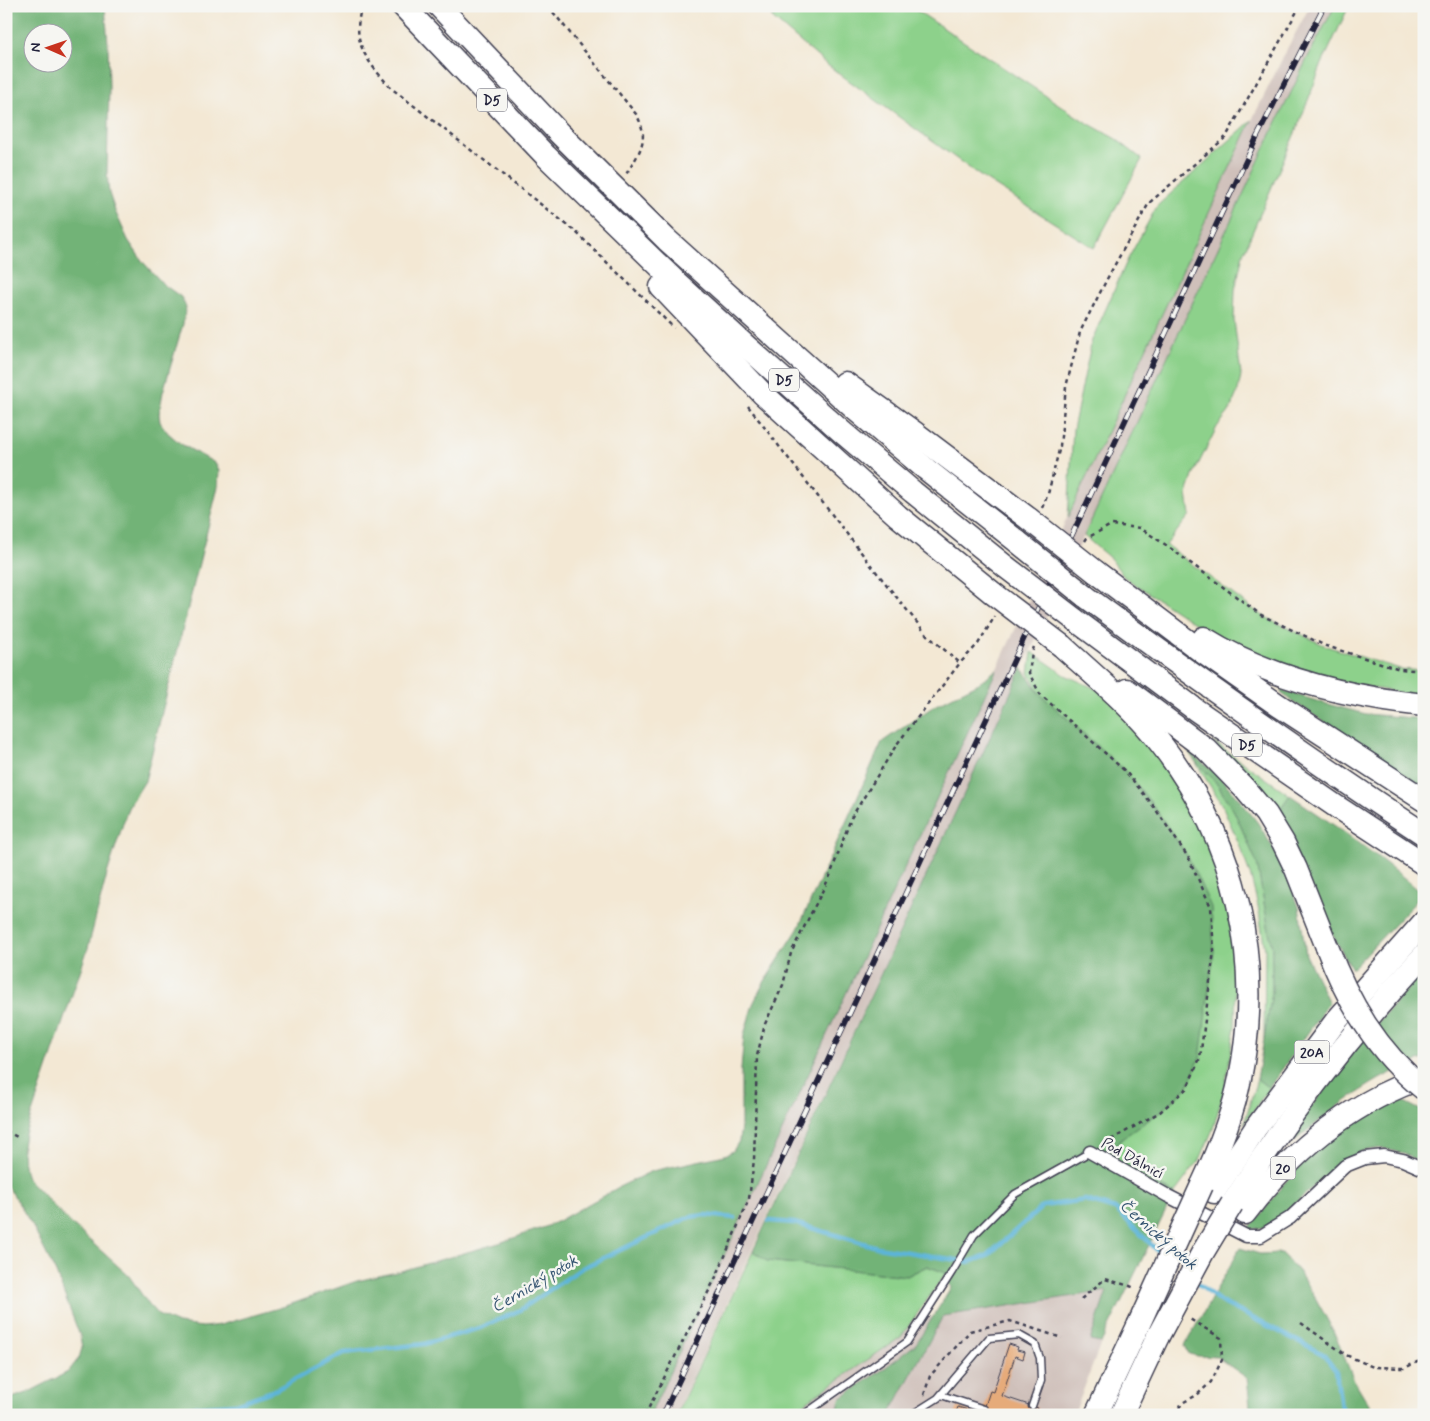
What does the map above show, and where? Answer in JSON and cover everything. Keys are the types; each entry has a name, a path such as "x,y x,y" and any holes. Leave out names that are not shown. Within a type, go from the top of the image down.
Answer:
{"highway":[{"name":"D5","path":"439,6 547,120 581,173 674,280 842,432 1006,567 1196,710 1424,864"},
{"name":"D5","path":"408,12 546,156 617,190 667,240 749,314 856,410 938,479 1085,596 1209,687 1352,787 1424,834"},
{"path":"546,156 644,269 762,393 898,516 996,601 1132,693 1206,749 1244,788 1266,814 1283,842 1296,869 1346,992 1364,1023 1388,1055 1424,1089"},
{"path":"749,314 915,433 1035,515 1096,572 1201,651 1278,705 1424,800"},
{"path":"1096,572 1213,644 1265,668 1334,690 1366,697 1424,705"},
{"path":"1062,646 1128,706 1161,743 1197,797 1211,823 1236,891 1246,943 1248,970 1248,1025 1240,1080 1228,1124 1215,1158 1208,1188 1186,1238 1138,1326 1096,1415"},
{"name":"20A","path":"1208,1188 1336,1021 1424,922"},
{"path":"1121,1415 1158,1336 1203,1252 1239,1209 1275,1138 1362,1025 1424,955"},
{"name":"20","path":"1239,1209 1326,1129 1371,1100 1424,1077"}],"street":[{"name":"Pod Dálnicí","path":"1090,1152 1168,1196 1246,1236 1261,1236 1282,1224 1345,1166 1365,1158 1384,1156 1404,1160 1424,1169"}],"lane":[{"name":"Pod Dálnicí","path":"807,1414 907,1342 974,1235 1015,1194 1090,1152"},
{"path":"911,1415 941,1395 989,1338 1019,1334 1035,1344 1040,1358 1041,1380 1032,1406"},
{"path":"941,1395 984,1410"}],"path":[{"path":"362,6 358,28 360,42 365,56 372,67 391,88 575,231 678,333"},
{"path":"548,6 636,114 642,124 643,133 639,153 617,190"},
{"path":"1035,515 1048,494 1060,446 1066,387 1080,332 1107,279 1149,203 1226,137 1300,6"},
{"path":"746,404 927,635 960,663"},
{"path":"645,1415 717,1274 749,1199 754,1160 757,1056 765,1024 783,985 791,953 830,876 851,818 897,744 960,663 978,644 996,601"},
{"path":"6,1131 19,1138"},
{"path":"1301,1323 1346,1355 1373,1367 1404,1368 1424,1359"}],"shaded area":[{"path":"1310,6 1335,6 1273,130 675,1415 650,1415 1252,120"},
{"path":"1107,1291 1090,1341 1101,1343 1074,1415 792,1415 806,1402 901,1337 913,1320"}],"green space":[{"path":"6,6 105,6 109,88 107,173 109,193 128,240 143,262 163,284 181,297 186,307 183,324 163,392 159,414 160,422 168,433 181,444 215,463 219,471 218,487 145,781 128,808 107,874 88,948 25,1134 22,1152 27,1178 67,1220 129,1276 158,1315 178,1324 203,1327 220,1325 286,1306 357,1281 401,1271 499,1243 558,1221 652,1171 725,1155 733,1151 739,1141 741,1127 741,1069 744,1035 753,1004 763,984 798,929 882,742 934,706 979,683 997,669 650,1415 6,1415 6,1400 27,1393 68,1372 79,1358 82,1348 80,1336 56,1273 33,1227 6,1186"},
{"path":"802,6 910,6 1084,121 1116,139 1142,159 1094,248 983,178 826,64 771,17"},
{"path":"1335,6 1349,6 1322,64 1298,126 1243,254 1235,290 1234,320 1241,375 1238,391 1229,412 1217,427 1194,473 1187,494 1190,515 1166,545 1261,615 1326,646 1400,669 1424,671 1424,695 1405,694 1301,674 1208,632 1124,577 1111,559 1084,536 1273,130"},
{"path":"1252,120 1068,517 1073,429 1092,340 1128,259 1157,206"},
{"path":"1032,652 1065,675 1103,692 1133,721 1187,795 1224,885 1232,927 1236,974 1235,1026 1225,1087 1213,1129 1199,1162 1174,1194 1120,1163 1113,1154 1118,1141 1160,1112 1188,857 1152,804 1126,772 1040,694 1029,673"},
{"path":"1022,668 1040,694 1126,772 1152,804 1188,857 1211,907 1214,951 1200,1058 1187,1088 1160,1112 1118,1141 1113,1154 1120,1163 1174,1194 1101,1343 1090,1341 1107,1291 943,1316 889,1415 837,1415 840,1399 916,1344 951,1288 946,1273 927,1266 907,1276 767,1261 753,1251"},
{"path":"1282,690 1366,714 1424,719 1424,787 1292,701 1281,693"},
{"path":"1212,741 1290,795 1277,813"},
{"path":"1187,750 1219,776 1240,800 1258,823 1283,864 1299,907 1306,955 1329,1003 1269,1088 1257,1079 1272,993 1272,948 1257,863 1234,811 1215,781"},
{"path":"1195,761 1215,781 1234,811 1257,863 1272,948 1272,993 1264,1039 1265,950 1258,906 1250,874 1223,807"},
{"path":"1290,795 1375,855 1423,894 1352,969 1329,929 1277,813"},
{"path":"1424,970 1424,1059 1405,1066 1371,1084 1338,1106 1292,1143 1289,1136 1354,1050"},
{"path":"1257,1079 1269,1088 1244,1124"},
{"path":"1401,1100 1424,1112 1424,1163 1404,1154 1382,1148 1363,1151 1340,1162 1283,1215 1266,1227 1247,1230 1285,1182 1319,1147 1352,1124"},
{"path":"1240,1248 1260,1254 1281,1253 1298,1271 1333,1330 1353,1378 1375,1415 1251,1415 1247,1378 1217,1357 1189,1354 1185,1345"},
{"path":"753,1251 768,1261 907,1276 927,1266 946,1273 901,1337 806,1402 792,1415 676,1415"}],"building":[{"path":"1009,1344 1018,1347 1017,1350 1025,1352 1023,1359 1015,1356 1002,1396 1038,1408 1035,1415 982,1415 990,1391 993,1392"},
{"path":"958,1407 981,1414 981,1415 955,1415"}],"waterway":[{"name":"Černický potok","path":"769,1221 794,1223 877,1247 969,1262 987,1256 1043,1206 1085,1200 1115,1209 1163,1256"},
{"name":"Černický potok","path":"142,1415 147,1410 235,1404 275,1390 344,1353 424,1344 480,1328 520,1310 582,1268 690,1217 705,1215 735,1218"},
{"name":"Černický potok","path":"1194,1281 1221,1302 1323,1354 1336,1371 1342,1415"}],"railway":[{"path":"663,1415 1257,137 1324,6"}]}
